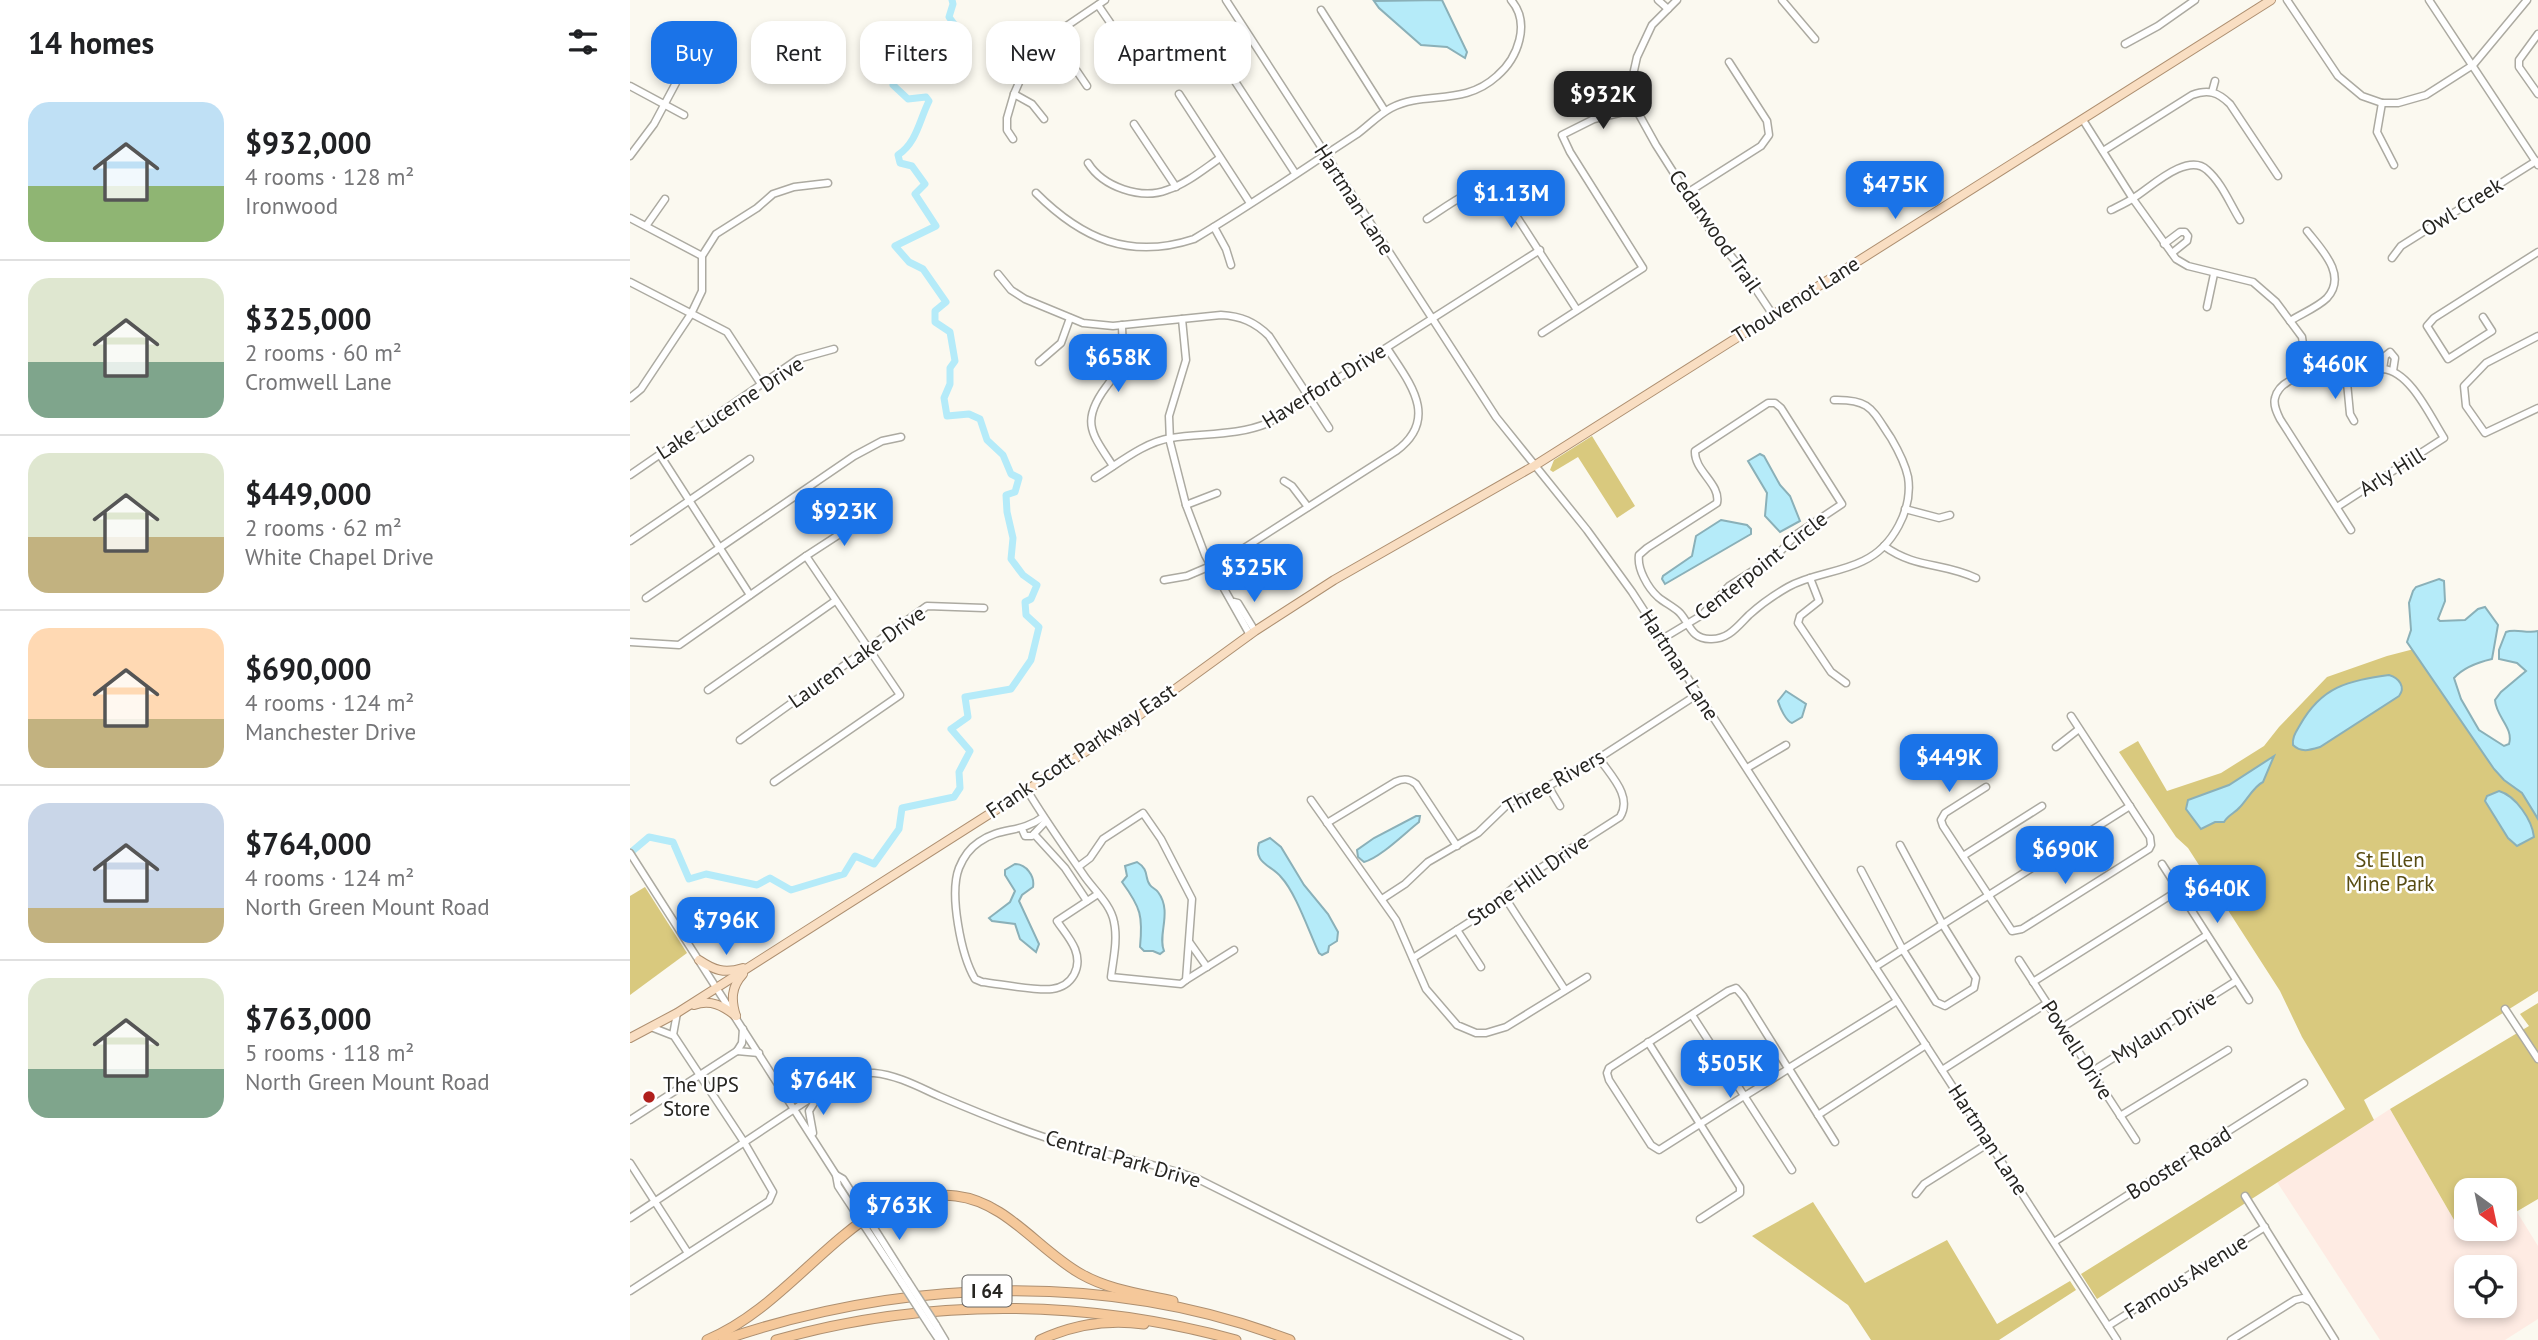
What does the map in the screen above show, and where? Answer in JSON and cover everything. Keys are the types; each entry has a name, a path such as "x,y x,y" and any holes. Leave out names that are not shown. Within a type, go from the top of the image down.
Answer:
{"highway":[{"path":"858,1201 865,1207 881,1208 926,1196 970,1198 1007,1217 1063,1263 1092,1280 1242,1320 1253,1327"},
{"path":"707,1340 746,1321 839,1237 881,1208"},
{"name":"I 64","path":"723,1340 785,1321 861,1304 923,1296 988,1292 1066,1293 1126,1299 1174,1307 1253,1327 1290,1340"},
{"name":"I 64","path":"776,1340 836,1325 890,1316 988,1308 1046,1308 1143,1318 1236,1340"},
{"path":"1040,1340 1074,1328 1114,1323 1137,1323 1214,1334"}],"main road":[{"name":"Thouvenot Lane","path":"1534,466 2271,0"},
{"name":"Frank Scott Parkway East","path":"630,1038 679,1011 1027,790 1123,727 1253,633 1341,576 1534,466"},
{"path":"699,960 723,972 752,965"},
{"path":"736,1016 732,1003 733,989 739,978 752,965"},
{"path":"679,1011 701,1003 715,1003 724,1006 736,1016"}],"street":[{"path":"1075,21 1105,0"},
{"name":"Hartman Lane","path":"1226,0 1496,417 1592,536 1662,639 2118,1340"},
{"path":"1036,193 1077,229 1097,238 1127,246 1152,248 1177,245 1194,239 1360,132 1385,111 1406,103 1465,94 1481,88 1499,74 1514,55 1519,40 1520,16 1511,0"},
{"path":"1658,0 1668,9"},
{"name":"Cedarwood Trail","path":"1677,0 1652,25 1637,57 1633,75 1636,109 1712,233 1745,272 1773,315"},
{"path":"1783,0 1815,39"},
{"path":"2125,44 2158,26 2194,0"},
{"path":"2287,0 2338,76 2362,96 2382,103 2414,100 2473,65 2527,0"},
{"path":"2429,0 2537,163"},
{"path":"1098,5 1109,21"},
{"path":"1321,10 1385,111"},
{"path":"2538,34 2514,62 2538,94"},
{"path":"1687,193 1761,146 1769,135 1768,121 1730,62"},
{"path":"1080,76 1087,86"},
{"path":"2212,92 2215,81"},
{"path":"630,156 654,124 675,84"},
{"path":"1013,139 1006,123 1018,84"},
{"path":"1237,84 1295,173"},
{"path":"630,86 684,115"},
{"path":"2103,151 2192,95 2212,92 2221,94 2230,104 2278,176"},
{"path":"1014,94 1032,104 1044,120"},
{"path":"1179,94 1250,204"},
{"path":"2382,103 2377,132 2395,165"},
{"path":"1542,333 1643,268 1562,135 1594,119 1636,109"},
{"path":"2083,120 2172,253 2188,266 2253,282 2276,302 2302,337 2307,373"},
{"path":"1134,124 1175,187"},
{"path":"1088,163 1094,173 1122,189 1154,193 1175,187 1220,159"},
{"name":"Owl Creek","path":"2392,258 2401,246 2537,163"},
{"path":"2111,210 2173,170 2195,165 2205,167 2216,180 2240,220"},
{"path":"630,398 641,389 691,314 702,290 702,256 716,234 757,208 773,194 794,187 828,183"},
{"path":"1427,219 1475,191 1497,186 1577,310"},
{"path":"646,226 665,199"},
{"path":"630,218 702,256"},
{"path":"1214,227 1231,265"},
{"path":"2290,321 2326,299 2334,288 2335,272 2307,231"},
{"path":"2164,244 2180,232 2185,232 2187,241 2172,253"},
{"name":"Haverford Drive","path":"1094,478 1154,442 1252,429 1268,423 1540,250"},
{"path":"2483,317 2492,331 2448,359 2427,326 2434,318 2538,252"},
{"path":"998,274 1011,290 1083,323 1122,325 1231,315 1257,325 1269,336 1329,428"},
{"path":"2207,307 2214,274"},
{"path":"630,282 727,331 761,384"},
{"path":"1039,362 1061,343 1070,318"},
{"path":"1182,319 1185,364 1169,416 1170,438 1186,505 1205,555 1234,602 1238,603 1253,633"},
{"path":"1113,466 1098,443 1091,411 1122,358 1122,325"},
{"path":"2538,336 2486,363 2465,386 2466,406 2485,433 2538,408"},
{"path":"1164,580 1187,576 1212,566 1396,451 1412,434 1418,412 1416,393 1387,348"},
{"name":"Lake Lucerne Drive","path":"630,475 797,359 834,349"},
{"path":"2351,530 2280,419 2274,405 2275,396 2285,384 2307,373 2383,369 2393,371 2395,358 2390,352 2385,356 2383,369"},
{"name":"Arly Hill","path":"2337,507 2444,438 2406,380 2393,371"},
{"path":"2346,372 2350,414 2354,421"},
{"path":"1685,624 1696,636 1720,639 1732,633 1769,599 1789,587 1864,561 1884,547 1897,529 1905,509 1908,478 1900,453 1868,406 1854,399 1834,400"},
{"name":"Centerpoint Circle","path":"1662,639 1702,615 1730,586 1776,556 1802,530 1842,504 1785,414 1775,403 1768,403 1697,449 1695,460 1718,495 1717,503 1639,555 1648,585 1658,597 1681,614 1685,624"},
{"path":"646,598 854,456 882,441 901,437"},
{"path":"660,455 750,595"},
{"path":"630,541 750,459"},
{"path":"1284,481 1292,486 1308,507"},
{"path":"1186,505 1217,493"},
{"path":"1905,509 1939,518 1950,515"},
{"path":"630,642 679,645 866,517"},
{"path":"1884,547 1917,564 1949,568 1976,578"},
{"path":"774,782 900,695 806,556"},
{"path":"1810,578 1819,601 1800,616 1798,623 1830,672 1846,683"},
{"path":"708,691 835,601"},
{"name":"Lauren Lake Drive","path":"740,740 927,606 984,608"},
{"name":"Three Rivers","path":"1382,899 1405,884 1428,862 1478,833 1510,802 1548,786 1599,758 1698,694"},
{"path":"1986,787 1941,817 1943,826 2012,931 2017,931 2149,849 2150,837 2071,716"},
{"path":"2056,747 2079,729"},
{"path":"1747,768 1786,745"},
{"name":"Stone Hill Drive","path":"1413,958 1482,915 1525,878 1620,817 1625,810 1625,798 1599,758"},
{"path":"1327,823 1395,782 1408,779 1416,784 1457,846"},
{"path":"1548,786 1560,806"},
{"path":"1027,790 1044,819 1108,908 1115,925 1111,977 1181,984 1234,950"},
{"path":"1311,800 1396,920 1421,980 1440,1008 1457,1024 1476,1033 1506,1027 1587,977"},
{"path":"1963,856 2042,806"},
{"path":"1875,967 2130,806"},
{"path":"1078,867 1090,858 1103,839 1143,813 1161,839 1192,899 1186,981"},
{"path":"1044,819 1022,829 998,831 979,842 970,850 959,869 956,882 959,923 965,956 975,979 1052,989 1064,985 1074,976 1078,966 1074,948 1057,921 1098,894"},
{"path":"1034,834 1044,819"},
{"path":"1022,829 1025,836 1034,834"},
{"path":"1034,834 1065,868 1087,901"},
{"path":"1861,870 1903,950 1938,1004 1948,1005 1960,998 1974,988 1976,980 1942,925 1900,845"},
{"path":"630,853 795,1109 836,1175 838,1185 865,1220 934,1327 946,1340"},
{"path":"2162,864 2249,1000"},
{"path":"2033,982 2179,890"},
{"path":"1504,897 1565,990"},
{"path":"1457,930 1481,967"},
{"path":"2063,1027 2207,935"},
{"path":"1190,942 1207,967"},
{"name":"Powell Drive","path":"2018,960 2136,1140"},
{"name":"Mylaun Drive","path":"2091,1072 2236,981"},
{"path":"1835,1142 1818,1115 1788,1069 1736,988 1648,1042 1609,1068 1607,1073 1655,1149 1666,1147 1744,1096 1788,1069 1897,1001"},
{"path":"1942,1070 2048,1003"},
{"path":"2505,1009 2538,1059"},
{"path":"673,1035 679,1011"},
{"path":"1692,1015 1792,1170"},
{"path":"630,1291 769,1201 772,1196 772,1188 744,1142 673,1035 649,1026"},
{"path":"630,1120 737,1051 742,1042 743,1029"},
{"path":"1648,1042 1740,1187 1740,1193 1700,1219"},
{"path":"1818,1115 1926,1045"},
{"path":"2120,1116 2228,1050"},
{"path":"737,1051 759,1053"},
{"name":"Central Park Drive","path":"630,1218 843,1078 875,1073 895,1077 997,1121 1048,1139 1184,1174 1227,1192 1520,1340"},
{"path":"777,1082 795,1093 822,1091"},
{"name":"Booster Road","path":"2054,1242 2304,1083"},
{"path":"814,1140 809,1111 822,1091"},
{"path":"1916,1194 1924,1184 1989,1143"},
{"path":"630,1163 688,1253"},
{"path":"836,1175 843,1179 858,1201 865,1220"},
{"path":"2245,1196 2335,1340"},
{"name":"Famous Avenue","path":"2108,1326 2264,1227"},
{"path":"2231,1340 2295,1300 2303,1298 2313,1303"},
{"path":"934,1327 939,1340"}],"shaded area":[{"path":"2390,1109 2454,1220 2454,1241 2517,1241 2517,1212 2538,1246 2538,1319 2505,1340 2380,1340 2277,1182"}],"green space":[{"path":"1592,436 1635,506 1617,518 1578,457 1553,472 1550,470 1554,460"},
{"name":"St Ellen Mine Park","path":"2414,649 2527,797 2538,818 2538,991 2364,1100 2374,1120 2097,1299 2081,1274 2345,1109 2302,1037 2280,991 2188,848 2176,837 2119,752 2138,741 2167,791 2221,773 2264,746 2327,677"},
{"path":"645,887 687,953 630,995 630,896"},
{"path":"2538,1003 2538,1199 2517,1211 2517,1178 2454,1178 2454,1220 2390,1109 2529,1026 2520,1014"},
{"path":"1813,1202 1865,1283 1947,1240 1997,1324 2070,1281 2076,1290 1999,1340 1871,1340 1848,1305 1752,1236"}],"water":[{"path":"1442,0 1467,52 1465,58 1447,47 1421,45 1374,1"},
{"path":"1760,454 1790,496 1800,521 1780,532 1765,516 1767,493 1748,461"},
{"path":"1721,520 1747,525 1751,534 1665,584 1663,576 1692,556 1696,536"},
{"path":"2439,579 2444,581 2445,601 2438,619 2440,621 2465,620 2478,609 2485,607 2498,625 2492,659 2462,671 2454,678 2461,699 2479,730 2504,746 2509,744 2510,738 2495,700 2526,671 2517,663 2499,659 2499,650 2506,632 2538,631 2538,819 2522,793 2494,769 2407,642 2411,630 2409,603 2413,591 2416,587"},
{"path":"2389,675 2400,683 2402,689 2399,696 2320,747 2302,750 2293,745 2293,739 2308,712 2327,694 2349,683"},
{"path":"1786,691 1806,704 1802,717 1792,723 1785,717 1778,701"},
{"path":"2274,756 2263,782 2238,809 2224,822 2215,822 2201,829 2186,809 2188,800 2229,785"},
{"path":"2499,791 2517,803 2533,830 2534,837 2517,846 2508,838 2485,801 2487,796"},
{"path":"1420,816 1419,822 1385,850 1364,862 1358,857 1357,850"},
{"path":"1270,838 1281,847 1338,932 1337,941 1322,955 1287,884 1258,855 1259,843"},
{"path":"1137,862 1144,868 1148,882 1158,892 1164,907 1164,951 1160,954 1144,951 1140,947 1139,913 1122,882 1127,876 1125,866"},
{"path":"1015,864 1026,868 1033,879 1033,887 1022,895 1019,901 1039,944 1036,952 1020,939 1015,924 992,921 989,918 1010,902 1015,891 1005,875 1005,870"}],"waterway":[{"path":"630,853 649,837 673,842 689,879 706,874 757,885 770,878 791,890 844,874 855,856 874,864 899,829 902,808 954,797 960,788 959,772 970,751 951,729 968,717 965,697 1011,689 1031,660 1039,627 1026,615 1025,602 1031,599 1037,585 1023,575 1011,559 1013,538 1007,512 1006,495 1015,492 1019,478 1011,474 1003,455 987,440 980,419 969,414 947,416 944,398 950,384 950,368 955,361 950,332 935,322 935,311 946,302 923,269 909,262 895,246 936,226 915,194 925,184 912,166 900,163 898,155 914,137 929,101 926,97 908,99 893,85 901,67 903,50 912,41 924,40 938,28 948,35 957,28 949,17 952,0"}],"place":[{"name":"The UPS Store","path":"649,1097"}]}
